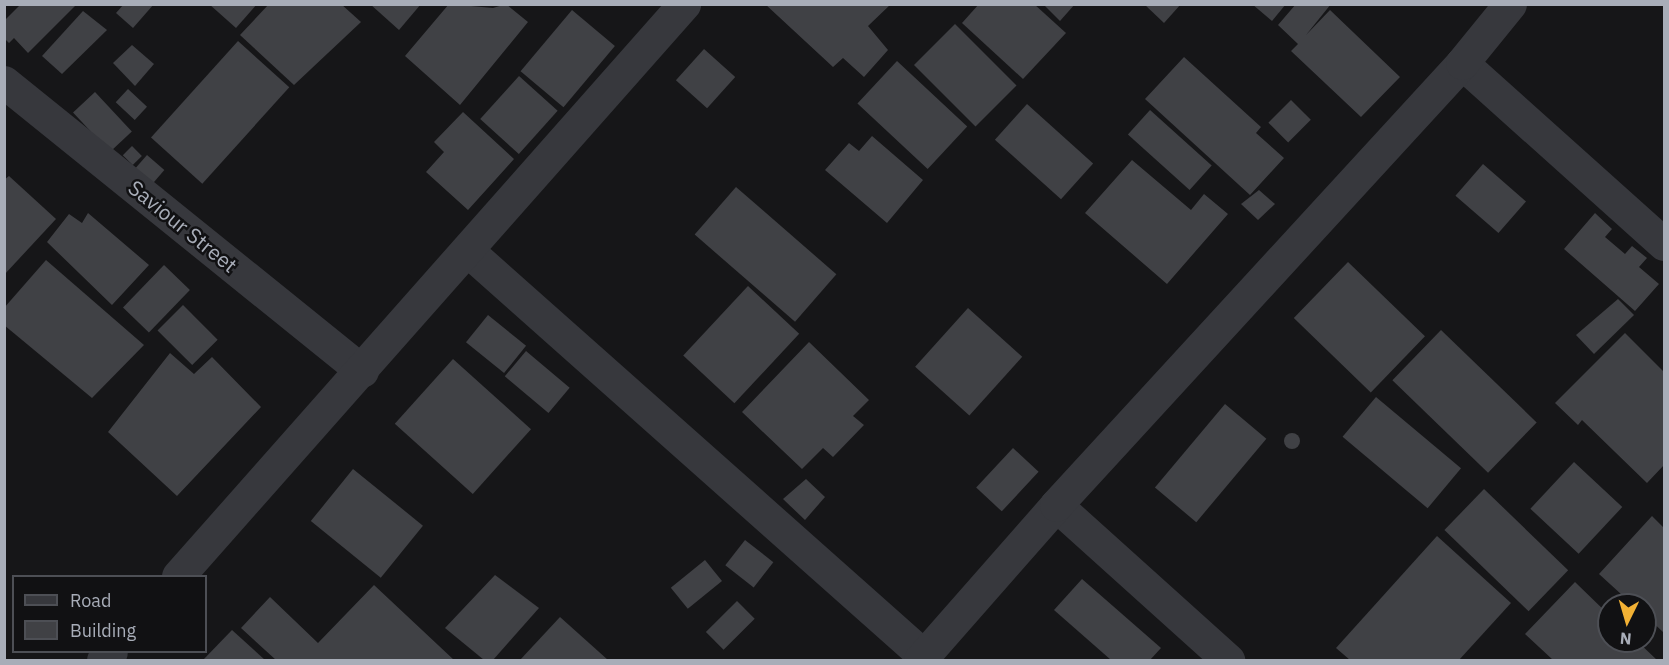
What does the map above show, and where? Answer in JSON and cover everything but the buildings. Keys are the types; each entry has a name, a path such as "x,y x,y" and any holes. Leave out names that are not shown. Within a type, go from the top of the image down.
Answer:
{"street":[{"path":"179,575 362,371 684,4"},
{"path":"467,250 922,658 1056,505 1462,63 1510,4"},
{"path":"1462,63 1665,244"},
{"name":"Saviour Street","path":"4,82 362,371"},
{"path":"1056,505 1228,660"}]}
